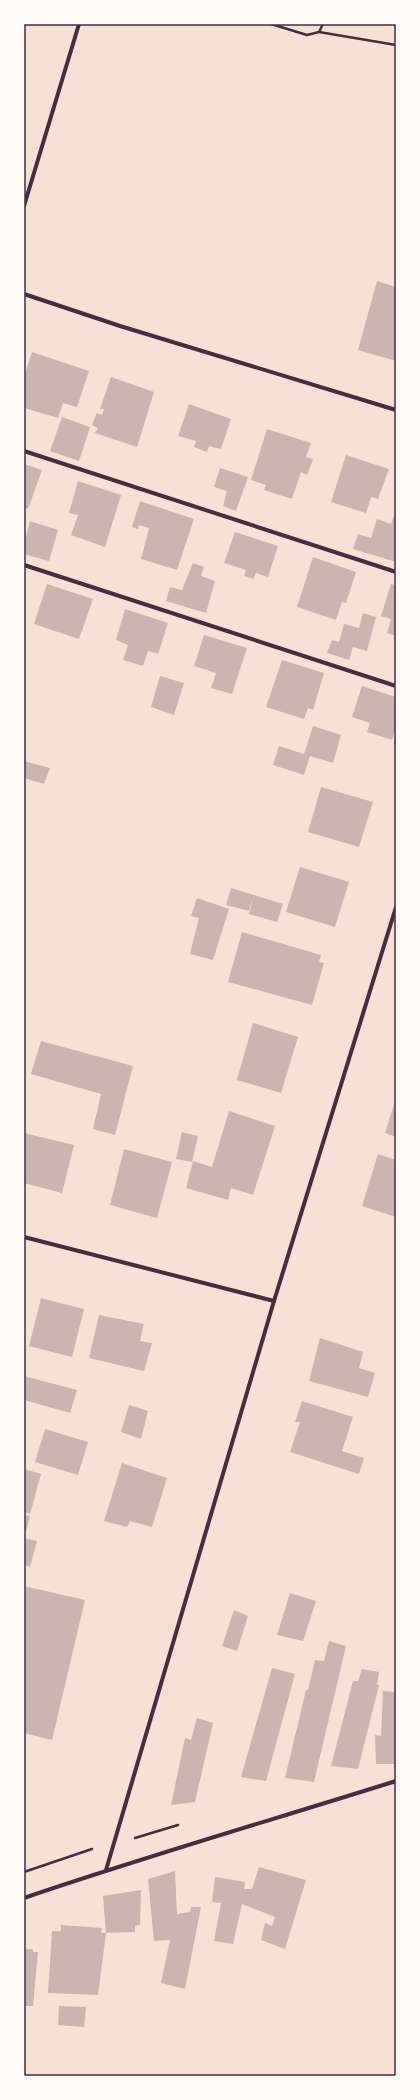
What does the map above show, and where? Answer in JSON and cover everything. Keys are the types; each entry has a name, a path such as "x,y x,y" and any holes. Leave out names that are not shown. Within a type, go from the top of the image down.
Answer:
{"street":[{"path":"24,206 79,24"},
{"path":"24,294 120,326 396,410"},
{"path":"24,451 396,572"},
{"path":"24,565 396,686"},
{"path":"106,1870 274,1301 396,907"},
{"path":"24,1238 274,1301"},
{"path":"24,1898 106,1870 157,1856 396,1781"}],"path":[{"path":"271,24 307,35 319,32 396,46"},
{"path":"319,32 323,24"},
{"path":"24,1872 79,1852"}],"building":[{"path":"377,281 396,287 396,361 358,350"},
{"path":"32,352 89,371 77,407 63,403 58,418 24,408 24,377"},
{"path":"111,377 154,392 137,447 95,433 98,428 92,425 97,413 102,415 104,409 100,409"},
{"path":"189,404 231,419 221,449 209,446 207,452 194,447 196,441 178,436"},
{"path":"62,417 90,427 79,461 50,451"},
{"path":"267,429 311,443 306,457 313,459 307,475 301,472 292,499 264,490 266,485 251,480"},
{"path":"346,455 389,469 378,499 371,497 366,513 331,502"},
{"path":"24,464 42,470 28,509 24,507"},
{"path":"220,468 248,477 236,511 223,506 227,491 214,487"},
{"path":"78,481 121,495 105,547 71,535 78,515 69,513"},
{"path":"140,501 194,519 177,570 141,559 149,528 139,525 138,529 132,527"},
{"path":"396,510 396,562 353,549 358,534 371,538 377,519 391,524"},
{"path":"30,521 58,530 49,561 24,554 24,535 26,536"},
{"path":"235,532 278,546 268,577 256,573 253,579 244,576 246,570 224,563"},
{"path":"313,557 356,572 346,603 342,602 336,620 297,607"},
{"path":"193,563 204,567 201,576 215,581 206,613 166,601 170,587 182,590"},
{"path":"47,584 93,599 79,639 34,624"},
{"path":"391,584 396,585 396,636 387,633 391,619 381,616"},
{"path":"125,609 168,623 158,654 148,651 143,666 123,660 128,645 116,640"},
{"path":"363,613 376,617 367,651 353,647 349,660 327,653 332,640 339,642 344,624 359,628"},
{"path":"204,635 247,648 232,694 211,688 216,673 194,666"},
{"path":"282,660 324,673 313,710 308,708 304,719 266,707"},
{"path":"160,676 184,683 174,715 151,707"},
{"path":"362,686 396,697 396,727 392,740 367,732 370,723 352,717"},
{"path":"313,726 341,735 333,763 310,756 304,775 273,765 279,746 304,754"},
{"path":"24,761 50,768 44,784 24,778"},
{"path":"321,787 373,802 359,847 308,832"},
{"path":"300,867 349,882 335,927 286,912"},
{"path":"231,888 254,895 249,911 226,905"},
{"path":"254,895 283,904 277,922 249,914"},
{"path":"197,898 229,909 213,960 190,954 199,918 191,916"},
{"path":"242,932 321,955 319,962 324,963 312,1005 228,982"},
{"path":"253,1023 298,1037 281,1093 237,1080"},
{"path":"41,1041 133,1066 115,1135 93,1129 101,1094 31,1074"},
{"path":"396,1098 396,1137 385,1133"},
{"path":"229,1111 275,1126 253,1195 231,1188 228,1200 186,1188 193,1161 212,1167"},
{"path":"182,1132 198,1136 192,1162 176,1159"},
{"path":"24,1133 74,1145 62,1193 24,1183"},
{"path":"124,1149 172,1162 157,1218 110,1205"},
{"path":"378,1154 396,1160 396,1217 362,1206"},
{"path":"41,1298 84,1309 72,1357 29,1346"},
{"path":"99,1315 144,1324 140,1341 152,1343 144,1371 89,1358"},
{"path":"320,1338 363,1352 359,1368 375,1373 368,1397 309,1381"},
{"path":"24,1376 77,1390 70,1413 24,1400"},
{"path":"302,1401 353,1417 342,1451 364,1458 359,1474 290,1452 300,1422 295,1422"},
{"path":"129,1405 148,1411 141,1439 121,1432"},
{"path":"45,1429 88,1442 78,1475 35,1462"},
{"path":"122,1463 167,1478 152,1527 130,1521 127,1527 104,1521"},
{"path":"24,1469 41,1474 30,1514 24,1512"},
{"path":"24,1515 30,1516 26,1532 24,1531"},
{"path":"24,1538 37,1541 30,1567 24,1565"},
{"path":"24,1586 85,1600 52,1740 24,1733"},
{"path":"290,1593 316,1601 303,1641 277,1635"},
{"path":"234,1610 248,1616 237,1651 222,1646"},
{"path":"329,1641 346,1646 314,1782 285,1778 306,1690 308,1690 315,1660 324,1661"},
{"path":"272,1668 295,1674 266,1781 241,1777"},
{"path":"362,1669 379,1672 377,1685 379,1685 358,1769 331,1766 353,1681 358,1681"},
{"path":"383,1691 396,1692 396,1764 376,1764 375,1735 381,1736"},
{"path":"197,1718 213,1723 195,1802 171,1805 185,1738 191,1740"},
{"path":"259,1867 306,1880 285,1949 261,1940 265,1923 272,1926 275,1917 242,1904 233,1944 214,1941 221,1903 212,1902 215,1877 245,1882 244,1889 252,1889"},
{"path":"175,1871 177,1914 190,1912 191,1907 201,1907 185,1989 161,1983 170,1940 154,1941 148,1879"},
{"path":"141,1890 140,1925 135,1926 135,1932 106,1933 103,1896"},
{"path":"61,1925 102,1928 101,1933 106,1933 98,1995 48,1993 52,1931 61,1931"},
{"path":"24,1949 33,1949 33,1952 38,1952 33,2006 24,2006"},
{"path":"59,2006 86,2007 84,2027 58,2025"}]}
